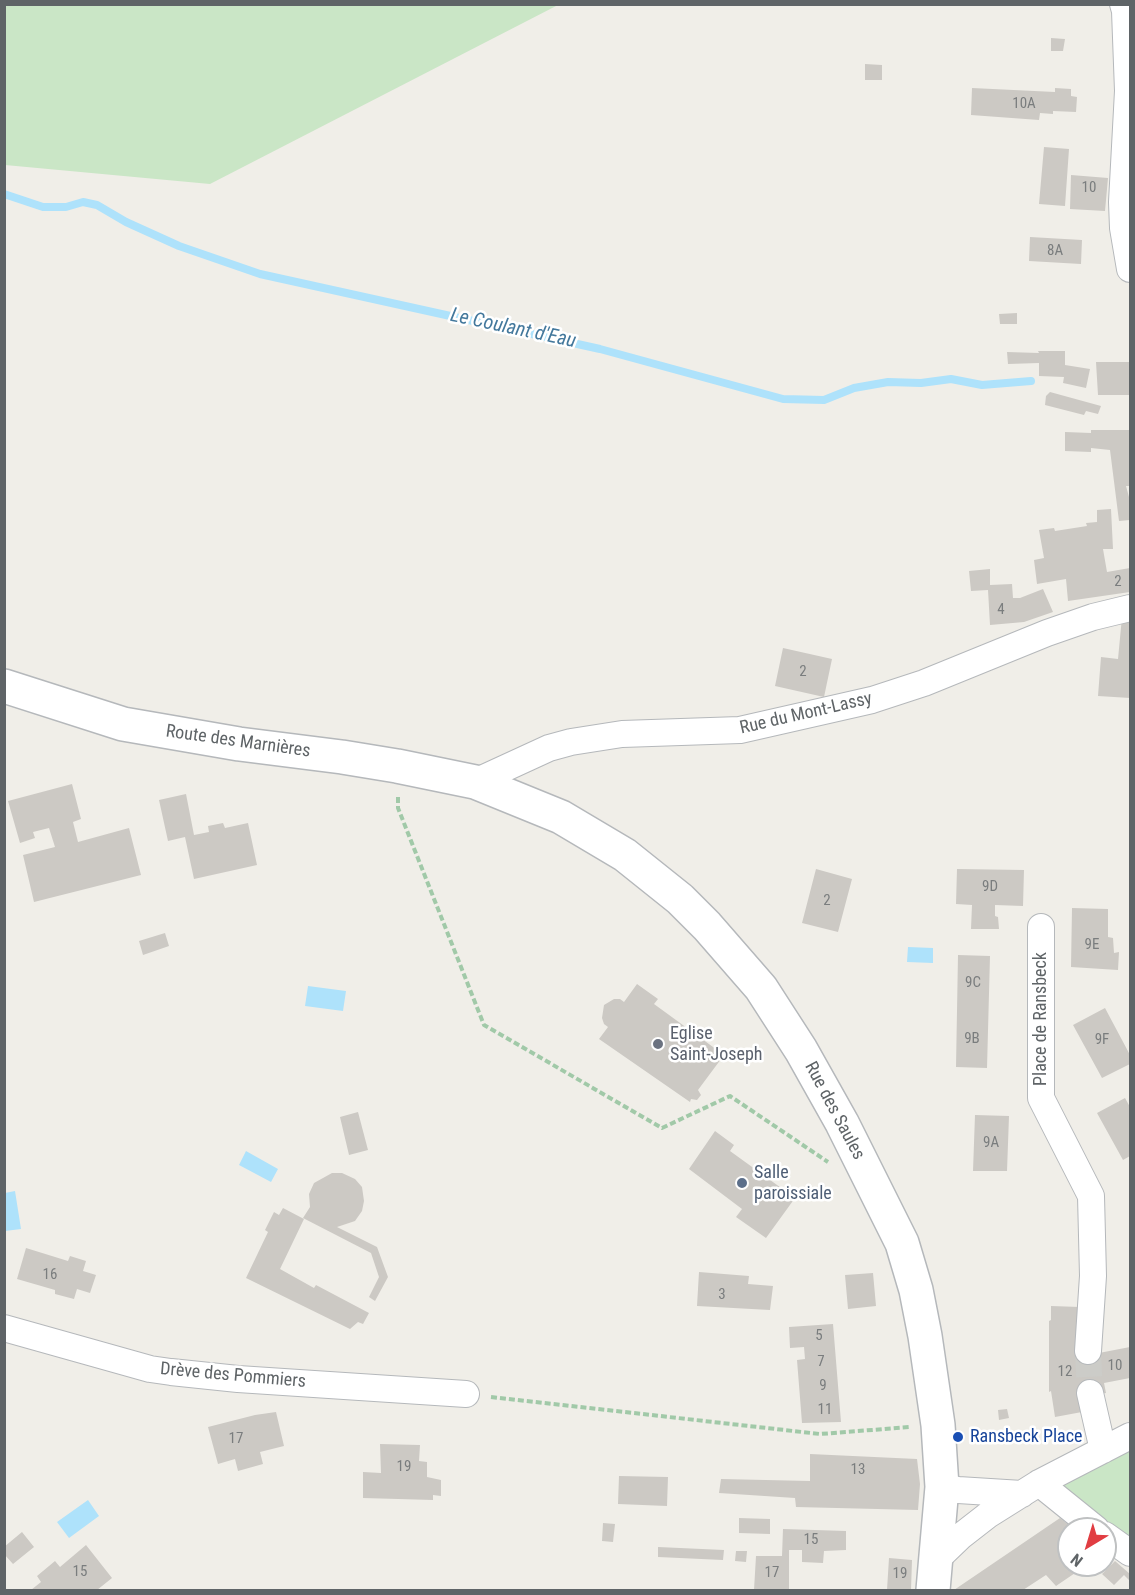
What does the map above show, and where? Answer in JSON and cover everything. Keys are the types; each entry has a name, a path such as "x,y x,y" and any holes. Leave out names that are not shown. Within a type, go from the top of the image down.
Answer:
{"street":[{"path":"1123,4 1128,91 1122,202 1123,228 1131,269"},
{"name":"Rue du Mont-Lassy","path":"475,782 549,748 571,742 622,734 740,730 872,700 954,672 1047,633 1131,608"},
{"name":"Route des Marnières","path":"4,686 123,724 238,744 397,766 475,782"},
{"name":"Rue des Saules","path":"475,782 561,817 625,855 680,900 707,926 761,988 801,1050 836,1112 902,1243 916,1290 938,1425 942,1487 934,1576"},
{"name":"Place de Ransbeck","path":"1041,927 1041,1098 1091,1196 1093,1276 1088,1351"},
{"name":"Drève des Pommiers","path":"4,1328 129,1363 171,1372 238,1379 466,1394"},
{"path":"1090,1393 1103,1450"},
{"path":"934,1576 970,1529 1031,1489 1131,1436"},
{"path":"942,1487 958,1490 1031,1489 1076,1517"},
{"path":"1117,1543 1131,1553"}],"path":[{"path":"397,766 398,808 484,1024 662,1128 730,1096 829,1163"},
{"path":"466,1394 820,1434 938,1425"}],"green space":[{"path":"4,5 558,5 210,184 5,165"},
{"path":"1130,1446 1130,1546 1117,1535 1117,1517 1096,1517 1061,1487 1065,1478"}],"water":[{"path":"908,947 933,948 933,963 907,962"},
{"path":"308,986 346,991 343,1011 305,1006"},
{"path":"246,1151 278,1169 271,1182 239,1165"},
{"path":"15,1191 21,1229 5,1231 5,1193"},
{"path":"88,1500 99,1516 69,1538 57,1522"}],"building":[{"path":"1051,38 1065,39 1063,51 1051,51"},
{"path":"865,64 882,65 882,80 865,80"},
{"path":"972,88 1055,92 1055,88 1071,89 1071,96 1077,97 1076,112 1040,113 1039,120 971,115"},
{"path":"1044,147 1069,149 1065,206 1039,204"},
{"path":"1071,175 1108,178 1105,211 1070,209"},
{"path":"1030,237 1082,240 1081,264 1029,261"},
{"path":"1017,313 1017,324 1000,324 999,314"},
{"path":"1038,351 1065,351 1065,365 1090,369 1086,388 1063,383 1064,377 1039,376 1039,363 1008,364 1007,352 1039,353"},
{"path":"1096,362 1130,362 1130,395 1098,395"},
{"path":"1050,392 1101,406 1098,414 1086,411 1084,415 1045,405 1046,396"},
{"path":"1091,430 1130,430 1130,486 1126,486 1130,497 1130,520 1119,521 1110,450 1091,448 1091,452 1065,451 1065,432 1091,433"},
{"path":"1111,509 1113,549 1103,549 1107,572 1130,568 1130,592 1068,601 1066,579 1037,584 1034,560 1044,558 1039,530 1054,528 1055,531 1087,526 1086,523 1097,522 1097,510"},
{"path":"990,569 990,585 1012,584 1013,598 1020,598 1043,589 1053,612 1024,622 990,625 988,590 971,591 969,571"},
{"path":"1130,615 1130,698 1098,696 1101,657 1118,659 1122,617"},
{"path":"783,648 832,659 824,697 775,686"},
{"path":"72,784 81,819 73,822 78,842 129,828 141,875 34,902 23,855 55,847 49,828 33,832 35,838 20,843 8,801"},
{"path":"186,794 194,835 209,832 208,826 223,823 225,828 248,823 257,865 194,879 185,837 168,841 159,800"},
{"path":"816,869 852,879 838,932 802,923"},
{"path":"957,869 1024,870 1023,906 995,905 995,916 998,917 999,929 971,929 972,905 956,904"},
{"path":"1072,908 1108,909 1108,937 1113,938 1114,953 1119,952 1118,970 1071,967"},
{"path":"165,933 169,946 143,955 139,941"},
{"path":"958,955 990,956 987,1068 956,1067"},
{"name":"Eglise Saint-Joseph","path":"637,984 658,999 654,1004 724,1055 698,1090 701,1095 697,1100 691,1099 690,1102 599,1039 608,1027 602,1018 604,1005 614,999 624,1002"},
{"path":"1105,1008 1130,1055 1130,1064 1102,1078 1073,1025"},
{"path":"1125,1098 1130,1107 1130,1156 1123,1160 1097,1113"},
{"path":"358,1112 368,1150 349,1155 340,1117"},
{"path":"975,1115 1009,1116 1007,1171 973,1171"},
{"name":"Salle paroissiale","path":"715,1131 734,1145 730,1151 795,1198 766,1238 736,1217 742,1209 689,1169"},
{"path":"332,1173 342,1173 355,1179 362,1187 364,1201 362,1211 355,1221 337,1227 377,1247 388,1277 375,1301 369,1297 379,1277 371,1253 303,1218 310,1207 309,1194 314,1183"},
{"path":"283,1208 304,1219 280,1269 314,1288 316,1285 369,1313 363,1324 358,1322 350,1329 246,1278 268,1232 265,1230 274,1212 279,1215"},
{"path":"26,1248 68,1261 70,1256 86,1261 83,1271 96,1275 90,1293 77,1289 74,1299 55,1294 55,1290 17,1279"},
{"path":"699,1272 749,1276 748,1284 773,1286 770,1310 697,1306"},
{"path":"873,1273 876,1306 848,1309 845,1275"},
{"path":"1051,1306 1080,1307 1099,1353 1130,1347 1130,1378 1104,1383 1106,1393 1100,1394 1082,1412 1055,1417 1051,1391 1049,1392"},
{"path":"833,1324 841,1422 802,1423 797,1360 805,1359 804,1347 790,1348 789,1327"},
{"path":"1007,1409 1009,1418 999,1420 998,1410"},
{"path":"276,1412 284,1446 260,1452 263,1464 238,1471 235,1459 218,1464 208,1427"},
{"path":"380,1444 420,1445 419,1461 427,1462 427,1477 441,1480 441,1496 433,1495 433,1500 363,1498 363,1472 381,1473"},
{"path":"810,1454 917,1459 920,1484 918,1510 796,1507 795,1498 719,1493 721,1479 810,1481"},
{"path":"619,1476 668,1477 667,1506 618,1504"},
{"path":"739,1518 770,1519 770,1534 739,1533"},
{"path":"1057,1520 1057,1577 1069,1577 1056,1586 1046,1575 1023,1590 954,1590"},
{"path":"603,1523 615,1524 613,1542 602,1541"},
{"path":"783,1529 846,1531 846,1550 824,1551 823,1563 802,1562 802,1550 789,1550 789,1590 754,1590 756,1556 782,1556"},
{"path":"22,1532 34,1547 13,1564 4,1554 4,1547"},
{"path":"86,1545 112,1578 97,1590 31,1590 41,1582 37,1576 55,1561 60,1567"},
{"path":"658,1547 724,1550 723,1560 658,1557"},
{"path":"736,1551 747,1551 746,1562 735,1561"},
{"path":"889,1558 912,1560 911,1590 887,1590"},
{"path":"1117,1563 1130,1574 1130,1581 1124,1575 1114,1585 1105,1577 1117,1577"}],"waterway":[{"name":"Le Coulant d'Eau","path":"4,194 43,207 66,207 83,202 97,205 126,222 179,246 260,274 600,349 783,399 824,400 854,388 888,382 921,383 951,379 982,385 1031,381"}],"tunnel":[{"path":"1088,1351 1090,1393"}],"place":[{"name":"Eglise Saint-Joseph","path":"658,1044"},
{"name":"Salle paroissiale","path":"742,1183"},
{"name":"Ransbeck Place","path":"958,1437"}]}
